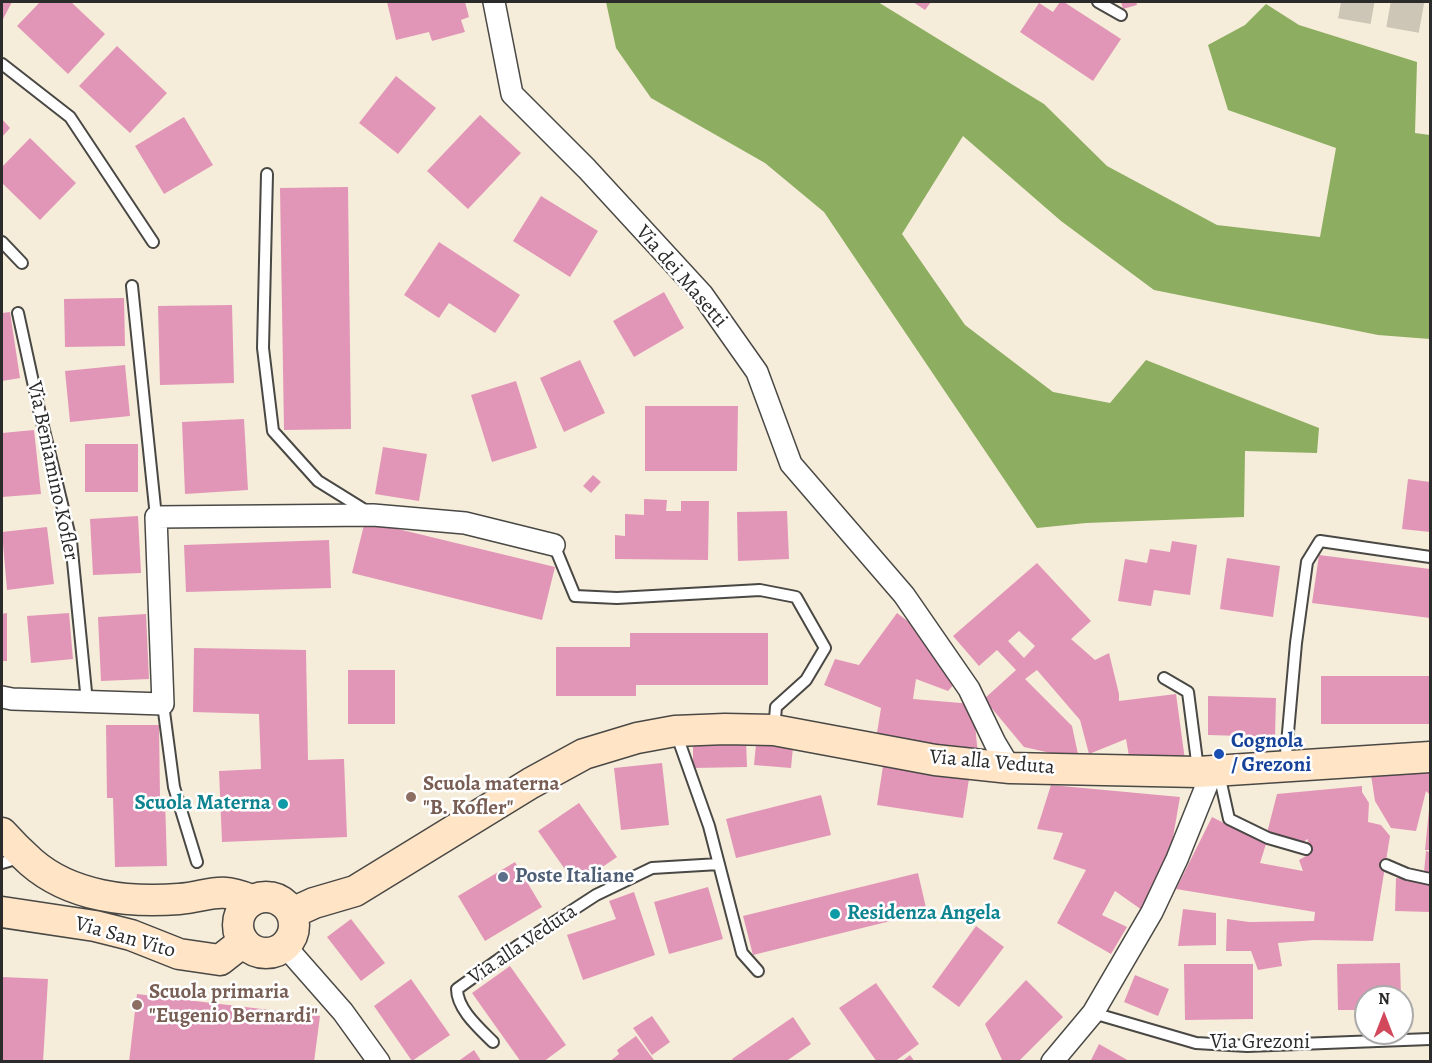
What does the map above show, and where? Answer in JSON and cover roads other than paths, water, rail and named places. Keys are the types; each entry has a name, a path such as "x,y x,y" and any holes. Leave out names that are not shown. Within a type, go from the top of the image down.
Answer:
{"street":[{"name":"Via dei Masetti","path":"494,2 512,94 587,169 702,294 757,372 791,464 904,596 969,688 995,743 1010,768"},
{"path":"2,697 163,704 156,517 374,515 465,523 554,545"},
{"name":"Via alla Veduta","path":"292,913 314,903 355,891 531,783 584,754 637,738 675,731 774,730 935,760 1010,768 1205,772 1431,757"},
{"path":"1052,1062 1093,1013 1112,973 1152,912 1177,858 1205,772"},
{"path":"4,852 32,863 64,883 92,894 162,900 214,892 234,893 251,900"},
{"path":"262,896 274,897 285,903 292,913 295,925 292,936 285,946 275,952 263,953 243,942 238,931 237,919 242,908 251,900 262,896"},
{"name":"Via San Vito","path":"2,912 95,926 131,935 179,954 220,960 243,942"},
{"path":"285,946 343,1012 379,1062"}],"lane":[{"path":"1098,2 1121,15"},
{"path":"2,64 70,117 153,242"},
{"path":"267,174 263,348 273,431 318,481 374,515"},
{"path":"2,242 22,263"},
{"path":"132,286 156,517"},
{"name":"Via Beniamino Kofler","path":"18,313 71,541 87,702"},
{"path":"1285,766 1296,643 1307,562 1320,541 1431,557"},
{"path":"554,545 576,596 617,598 760,590 796,597 825,648 806,680 776,707 774,730"},
{"path":"1164,678 1188,692 1205,772 1221,783 1229,819 1268,838 1306,849"},
{"path":"163,704 174,787 197,862"},
{"path":"675,731 709,826 742,953 758,971"},
{"name":"Via alla Veduta","path":"493,1042 476,1025 457,999 457,989 596,895 652,868 718,864"},
{"path":"1386,865 1407,874 1431,879"},
{"name":"Via Grezoni","path":"1093,1013 1196,1043 1247,1046 1431,1038"}],"tunnel":[{"path":"1341,2 1430,18"}],"place":[{"name":"Cognola / Grezoni","path":"1219,754"},
{"name":"Scuola materna \"B. Kofler\"","path":"411,797"},
{"name":"Scuola Materna","path":"283,804"},
{"name":"Poste Italiane","path":"503,877"},
{"name":"Residenza Angela","path":"835,914"},
{"name":"Scuola primaria \"Eugenio Bernardi\"","path":"137,1005"}]}
